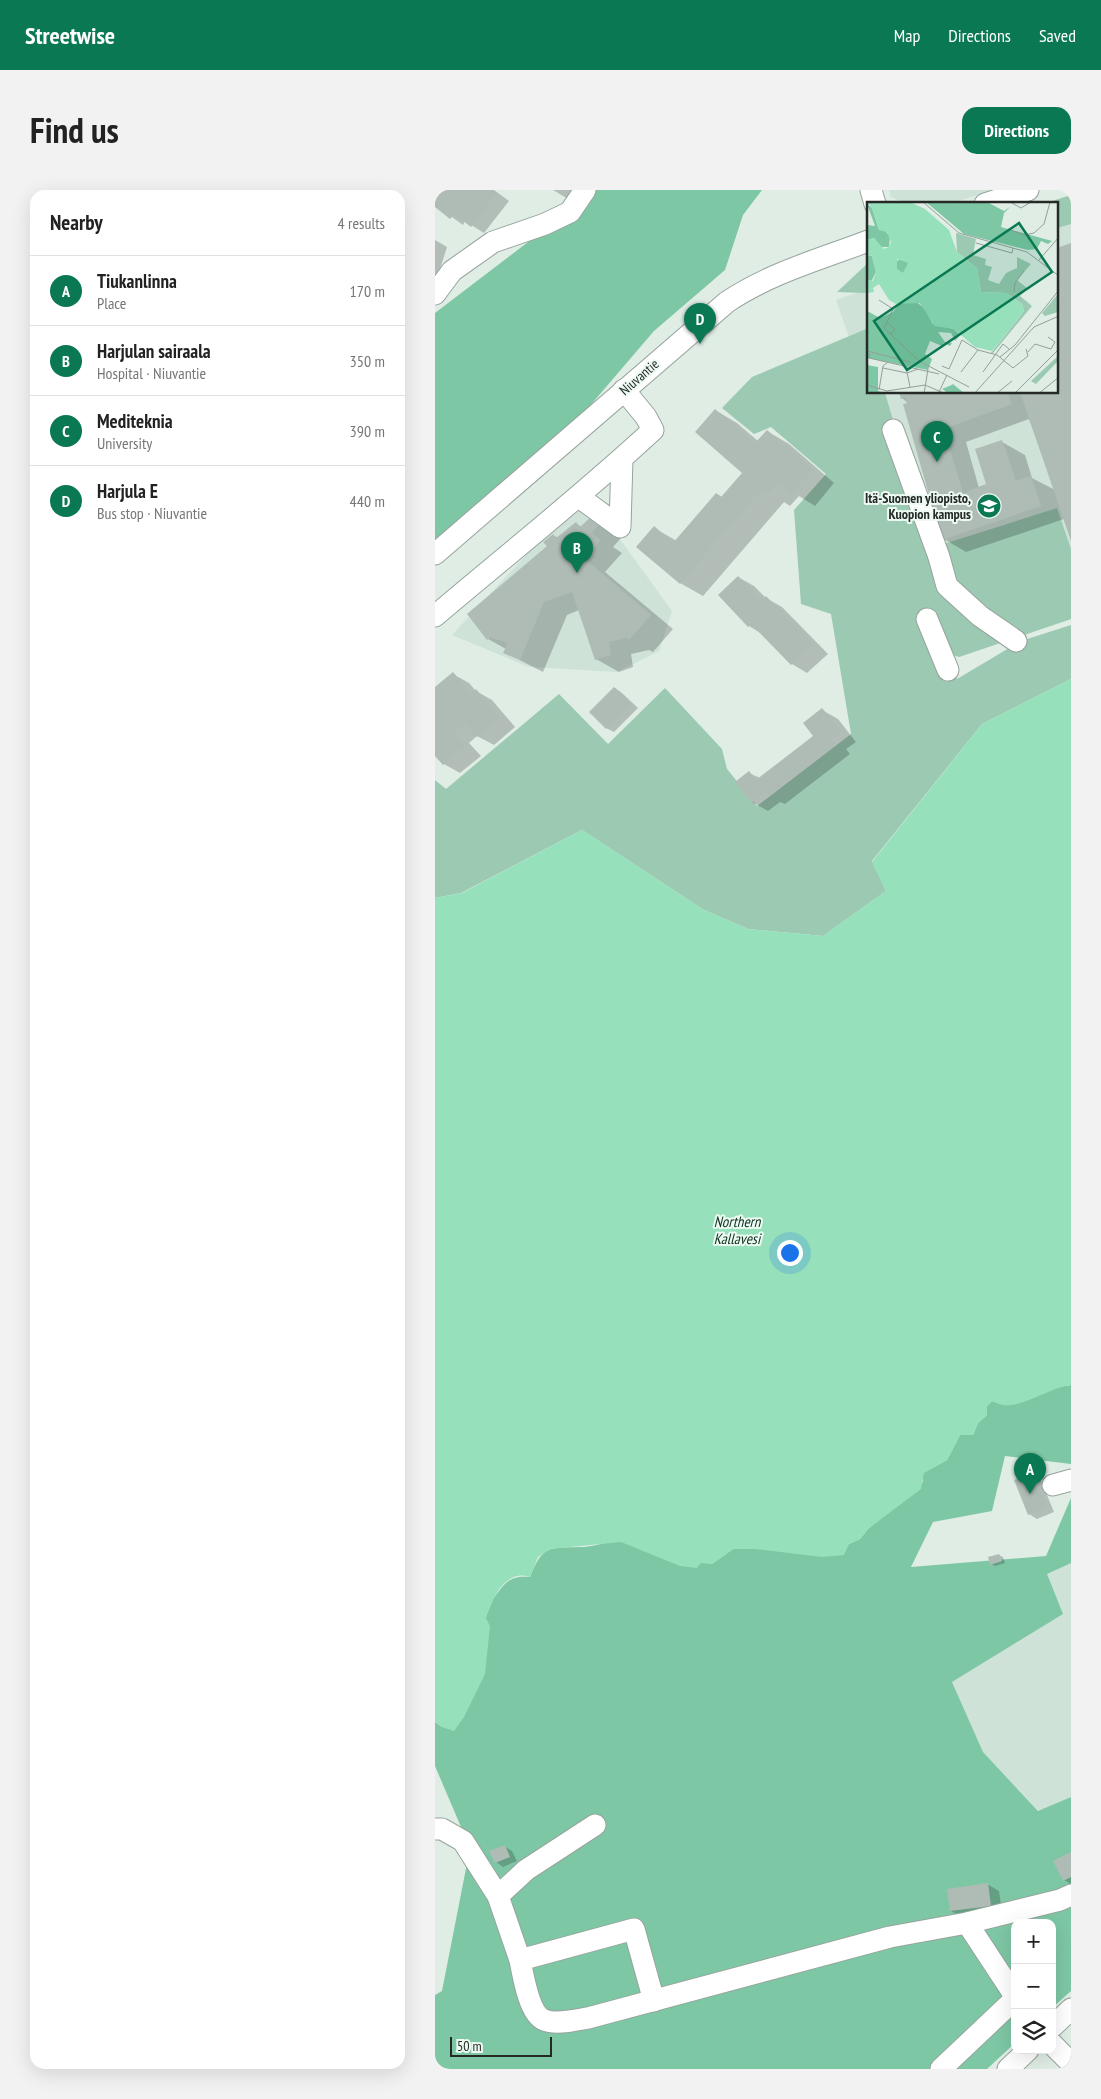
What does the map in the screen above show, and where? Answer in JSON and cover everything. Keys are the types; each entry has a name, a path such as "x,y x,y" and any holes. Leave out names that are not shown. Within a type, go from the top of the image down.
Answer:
{"street":[{"path":"435,294 452,271 493,242 545,224 570,212 585,190"},
{"path":"991,202 1028,190"},
{"name":"Niuvantie","path":"435,554 727,302 745,290 778,274 867,242"},
{"path":"435,616 579,497 653,430 646,416 624,390"},
{"path":"893,430 939,557 947,586 980,616 1016,640"},
{"path":"579,497 620,527 622,459"},
{"path":"927,619 948,670"},
{"path":"498,1896 526,1870 595,1825"},
{"path":"435,1829 442,1829 463,1841 498,1896 520,1960 534,2012 543,2020 554,2022 587,2018 890,1937 967,1923 1060,1900 1071,1895"},
{"path":"967,1923 1011,1992"},
{"path":"520,1960 634,1929 654,2001"},
{"path":"941,2069 1011,2002"},
{"path":"1056,2023 1071,2009"},
{"path":"1056,2048 1071,2063"},
{"path":"1009,2069 1024,2054"}],"shaded area":[{"path":"589,190 762,190 743,215 725,270 654,331 588,408 435,542 435,313 570,210"},
{"path":"889,190 993,190 955,202 903,202 891,197"},
{"path":"1071,195 1071,224 1059,227 1059,202 1049,202"},
{"name":"Itä-Suomen yliopisto, Kuopion kampus","path":"1071,218 1071,619 959,657 869,394 1059,394 1059,222"},
{"path":"867,264 867,292 837,292"},
{"path":"867,289 867,388 836,300"},
{"path":"866,329 867,394 885,394 931,548 1057,508 1071,549 1071,619 959,657 943,652 957,679 1021,641 1071,625 1071,679 982,724 872,861 886,891 823,936 748,929 704,910 582,830 461,893 435,898 435,780 446,789 559,694 608,744 665,688 722,749 727,769 757,806 851,734 831,614 801,604 794,510 826,474 771,427 754,434 722,408 752,377"},
{"path":"583,505 614,531 672,611 659,651 617,672 529,667 452,635 544,536"},
{"path":"1071,1385 1071,1464 1005,1456 992,1511 933,1522 911,1567 1046,1556 1071,1498 1071,1563 1047,1574 1063,1614 952,1682 983,1752 1038,1811 1071,1797 1071,1991 1056,2004 1056,1919 1011,1919 1011,2047 987,2069 435,2069 435,1995 442,1991 470,1848 435,1766 435,1722 442,1727 493,1599 504,1584 517,1577 530,1577 543,1554 554,1548 585,1547 622,1542 712,1564 733,1549 849,1544 860,1539 868,1529 923,1482 923,1473 947,1460 960,1435 973,1435 978,1423 987,1415 987,1406 992,1401 1003,1404 1023,1402"},
{"path":"1071,1561 1071,1797 1039,1811 983,1752 952,1682 1062,1614 1044,1573"}],"water":[{"name":"Northern Kallavesi","path":"1071,679 1071,1385 1055,1389 1028,1401 1011,1405 1003,1405 992,1401 987,1406 987,1415 978,1423 973,1435 960,1435 947,1460 924,1473 921,1489 868,1529 860,1539 849,1544 844,1555 822,1557 755,1549 733,1549 712,1564 701,1563 697,1568 680,1566 621,1542 550,1549 538,1557 530,1577 518,1576 512,1578 497,1592 486,1618 490,1626 485,1674 464,1717 454,1731 442,1727 435,1722 435,898 462,893 582,830 704,910 748,929 823,936 886,891 872,862 982,724"}],"building":[{"path":"441,190 493,190 497,193 471,227 454,214 450,219 435,207 435,199"},
{"path":"1071,243 1071,541 1021,394 1059,394 1059,247"},
{"path":"900,394 1008,394 1012,404 944,429 963,493 986,484 975,449 1002,440 1016,481 1031,476 1041,506 942,540 903,404 907,403 905,398 901,399"},
{"path":"715,409 755,443 767,430 813,470 792,494 778,482 767,494 762,489 680,584 636,547 654,526 673,543 716,493 721,497 742,473 695,432"},
{"path":"591,517 600,524 591,533 601,540 584,558 651,615 629,640 626,638 609,642 611,655 595,660 572,592 544,602 520,660 503,653 508,643 490,637 487,640 467,614 547,546 543,542 553,534 556,538 576,522 580,527"},
{"path":"738,576 762,600 766,596 813,644 791,665 751,624 748,627 718,595"},
{"path":"453,672 471,694 476,689 500,718 477,737 465,723 454,733 466,746 443,765 435,756 435,687"},
{"path":"614,687 631,703 606,729 589,712"},
{"path":"822,708 841,732 831,740 835,745 768,796 765,792 752,803 735,782 749,771 756,780 813,736 803,723"},
{"path":"1033,1472 1047,1507 1028,1515 1014,1480"},
{"path":"999,1554 1002,1561 990,1565 988,1557"},
{"path":"505,1845 510,1857 495,1863 489,1851"},
{"path":"1071,1852 1071,1877 1063,1881 1053,1861"},
{"path":"988,1883 991,1906 950,1911 947,1889"}],"place":[{"name":"Harjula E","path":"700,344"},
{"name":"Mediteknia","path":"937,462"},
{"name":"Itä-Suomen yliopisto, Kuopion kampus","path":"989,506"},
{"name":"Harjulan sairaala","path":"577,573"},
{"name":"Tiukanlinna","path":"1030,1494"}]}
